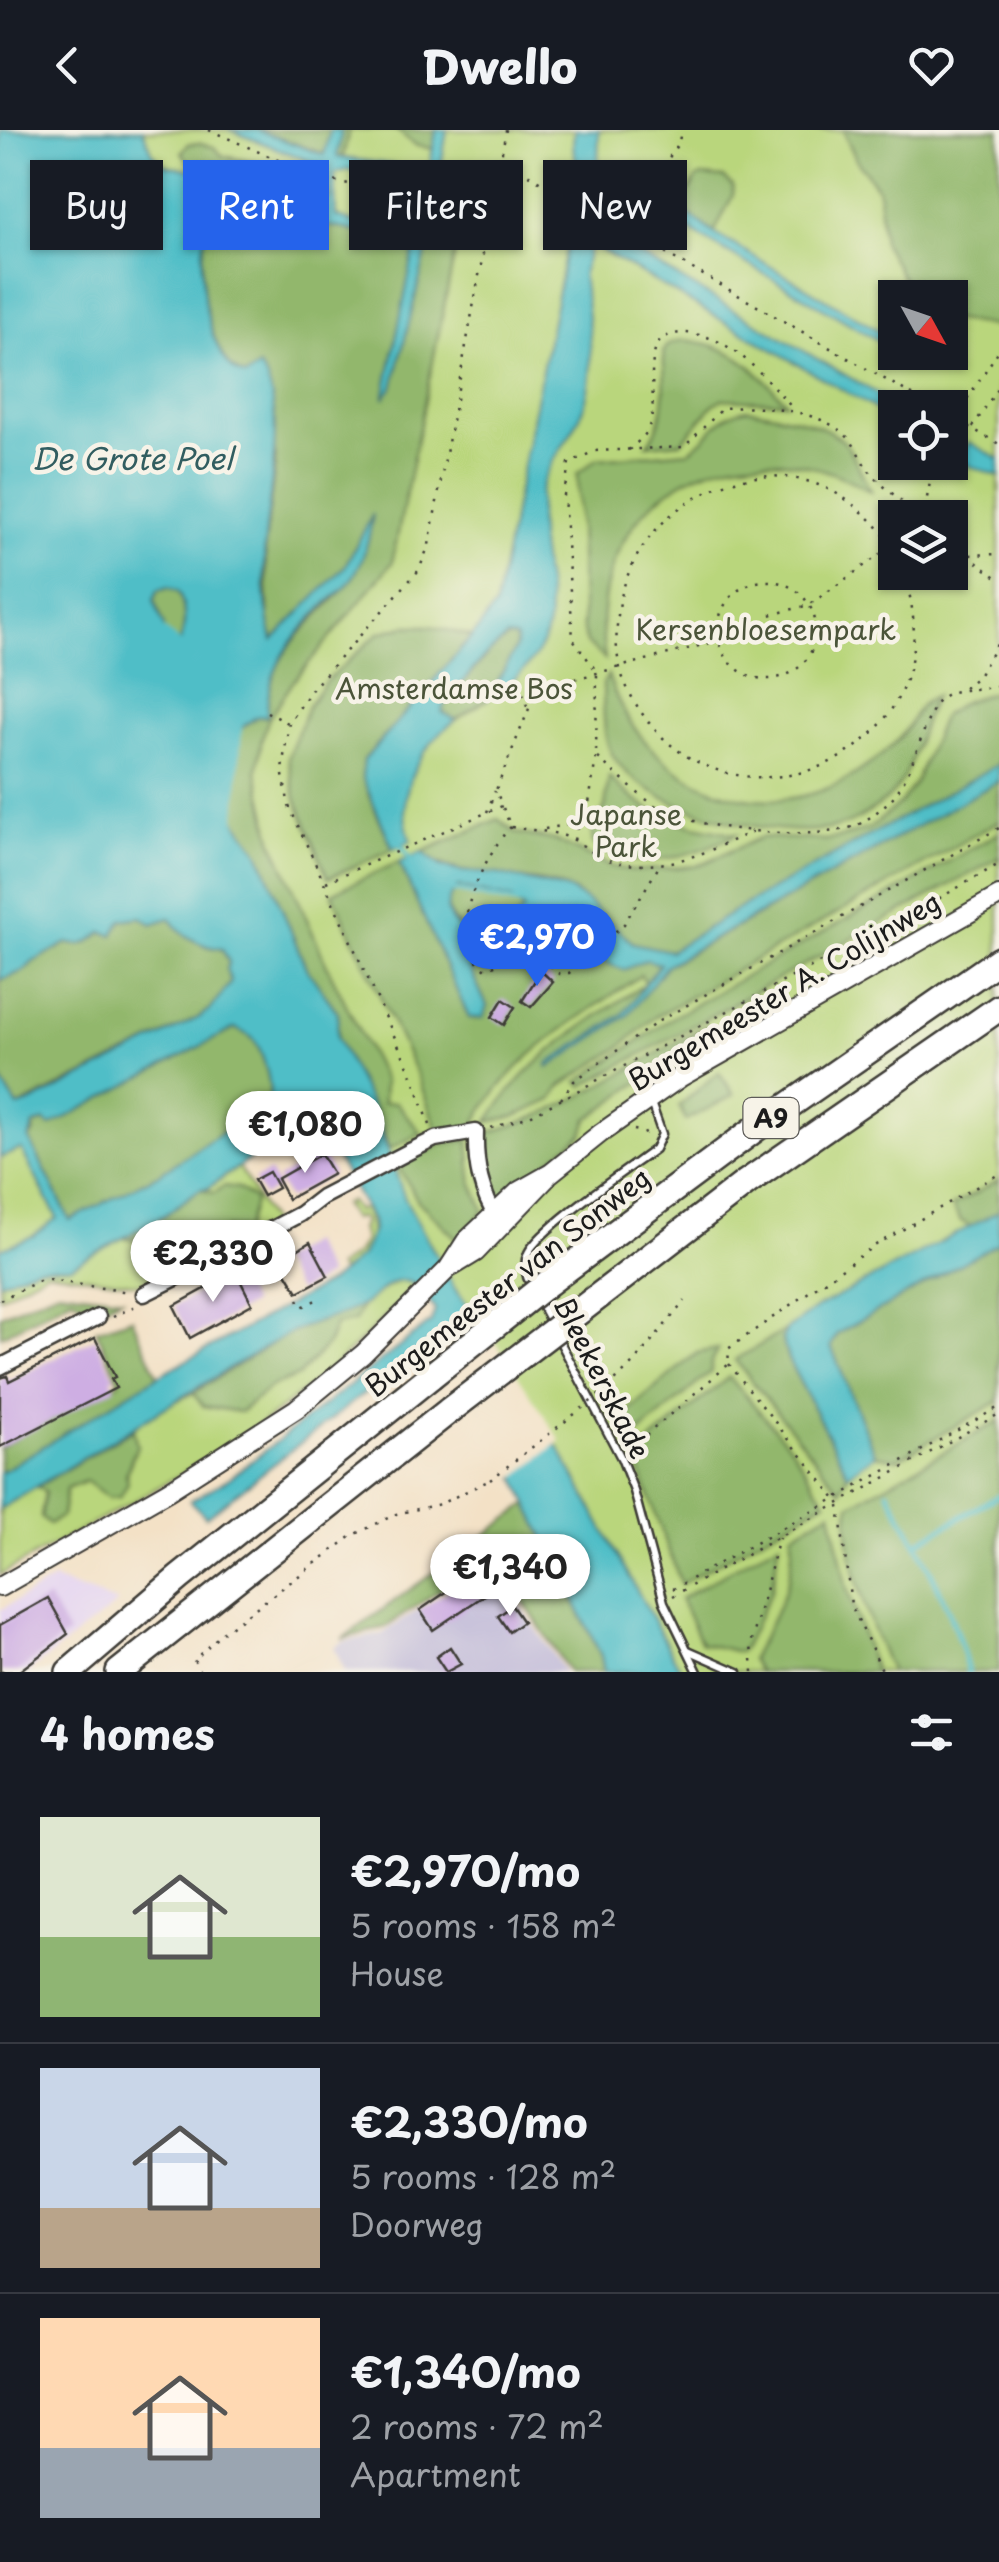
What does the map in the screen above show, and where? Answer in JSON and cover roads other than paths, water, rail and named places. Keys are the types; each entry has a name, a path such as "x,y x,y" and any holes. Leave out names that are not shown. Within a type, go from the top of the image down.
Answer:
{"highway":[{"name":"Burgemeester van Sonweg","path":"69,1672 178,1578 548,1284 755,1129 999,960"},
{"name":"A9","path":"119,1672 747,1182 999,1008"}],"street":[{"name":"Burgemeester A. Colijnweg","path":"0,1587 266,1430 362,1354 448,1269 476,1252 497,1220 650,1099 713,1058 999,896"},
{"path":"144,1294 284,1223 335,1190 435,1139 476,1132 475,1162 497,1220"},
{"path":"0,1367 98,1318"}],"lane":[{"name":"Bleekerskade","path":"650,1099 662,1134 655,1149 540,1236 526,1255 525,1276 621,1458 664,1597 698,1672"},
{"path":"686,1650 738,1672"}],"water":[{"name":"De Grote Poel","path":"0,130 143,130 160,160 30,160 30,250 163,250 163,163 183,168 183,250 203,250 203,289 213,335 233,368 246,376 259,367 273,402 274,450 264,565 273,640 345,566 373,514 356,572 284,653 272,682 267,716 256,717 230,737 223,785 227,808 259,852 306,968 338,1013 337,1038 373,1109 405,1199 455,1289 545,1423 682,1672 604,1672 601,1656 457,1356 440,1334 206,1517 190,1501 231,1477 431,1322 435,1310 421,1291 408,1282 391,1284 355,1309 286,1335 0,1509 0,1473 158,1376 331,1281 361,1256 373,1230 372,1221 324,1136 309,1135 263,1151 165,1215 71,1266 37,1267 0,1282 0,1249 33,1236 57,1218 21,1149 0,1158 0,1079 18,1107 30,1103 200,1017 231,982 226,969 229,962 222,949 192,939 170,918 152,924 141,917 122,920 113,935 102,932 86,943 67,943 24,971 0,980","holes":["168,587 178,591 183,605 182,635 177,649 167,648 159,640 164,626 154,600 158,590","235,1028 251,1037 259,1049 266,1068 268,1102 159,1174 70,1220 29,1139 34,1125 44,1121 50,1126"]},
{"name":"De Grote Poel","path":"229,130 257,130 324,155 330,130 342,130 337,157 358,160 349,160 349,170 335,173 336,216 349,221 349,230 329,226 329,160 306,160"},
{"name":"De Grote Poel","path":"436,130 447,130 442,160 431,160"},
{"path":"575,130 599,130 598,160 577,160"},
{"path":"687,213 878,330 878,340 687,229"},
{"name":"De Grote Poel","path":"414,250 427,250 393,387 384,398"},
{"path":"566,250 590,250 583,275 591,365 588,388 582,412 548,471 540,494 541,556 549,606 547,629 539,651 520,674 489,698 516,647 516,638 507,637 482,659 444,705 442,712 456,720 430,745 412,774 405,806 411,841 393,849 362,777 364,760 495,606"},
{"path":"600,250 631,250 878,394 878,410"},
{"path":"968,444 999,459 999,476 968,465"},
{"path":"999,764 999,781 667,965 628,1015 548,1068 548,1064 623,1014 660,964 646,960 624,970 545,938 504,966 469,967 487,1006 483,1018 469,1018 399,862 422,852 441,866 459,871 499,874 569,890 633,943 670,951 751,901","holes":["458,887 511,899 524,910 508,925 491,932 462,930 448,912 449,900"]},
{"path":"999,1211 999,1242 837,1334 831,1346 875,1455 848,1474 788,1359 782,1339 787,1329 818,1307"}],"waterway":[{"path":"141,622 191,662"},
{"path":"226,830 234,711"},
{"path":"399,843 413,862"},
{"path":"447,889 520,904"},
{"path":"888,1491 945,1602 968,1672"},
{"path":"916,1543 999,1495"}],"park label":[{"name":"Kersenbloesempark","path":"766,628"},
{"name":"Amsterdamse Bos","path":"454,687"},
{"name":"Japanse Park","path":"626,829"}]}
